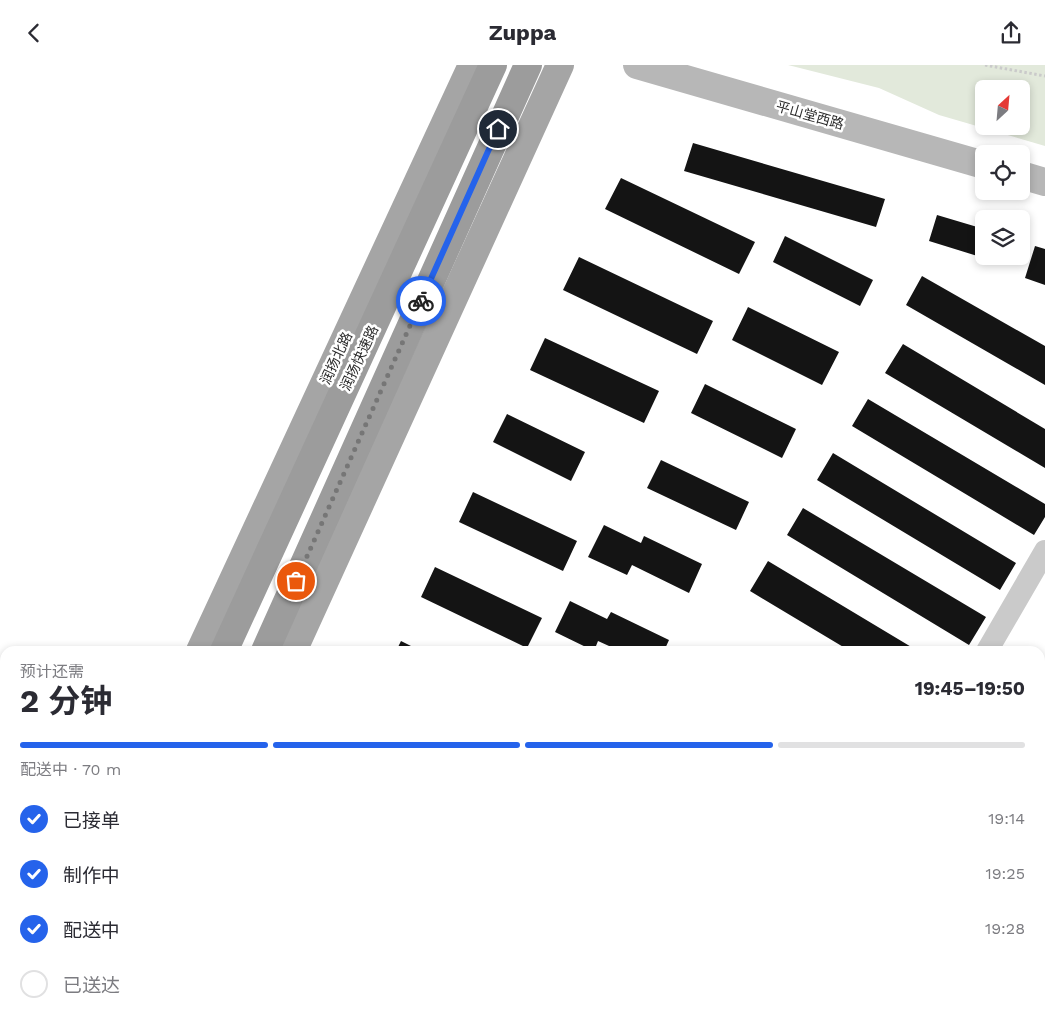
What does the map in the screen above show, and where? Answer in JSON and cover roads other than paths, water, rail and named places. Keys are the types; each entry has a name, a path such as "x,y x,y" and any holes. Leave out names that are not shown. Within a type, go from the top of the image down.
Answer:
{"highway":[{"name":"润扬快速路","path":"226,646 493,65"},
{"path":"267,646 528,65"}],"main road":[{"name":"润扬北路","path":"202,646 472,65"},
{"path":"295,646 560,65"},
{"name":"平山堂西路","path":"636,65 975,162"},
{"path":"1030,178 1045,182"}],"street":[{"path":"990,646 1045,551"}]}
